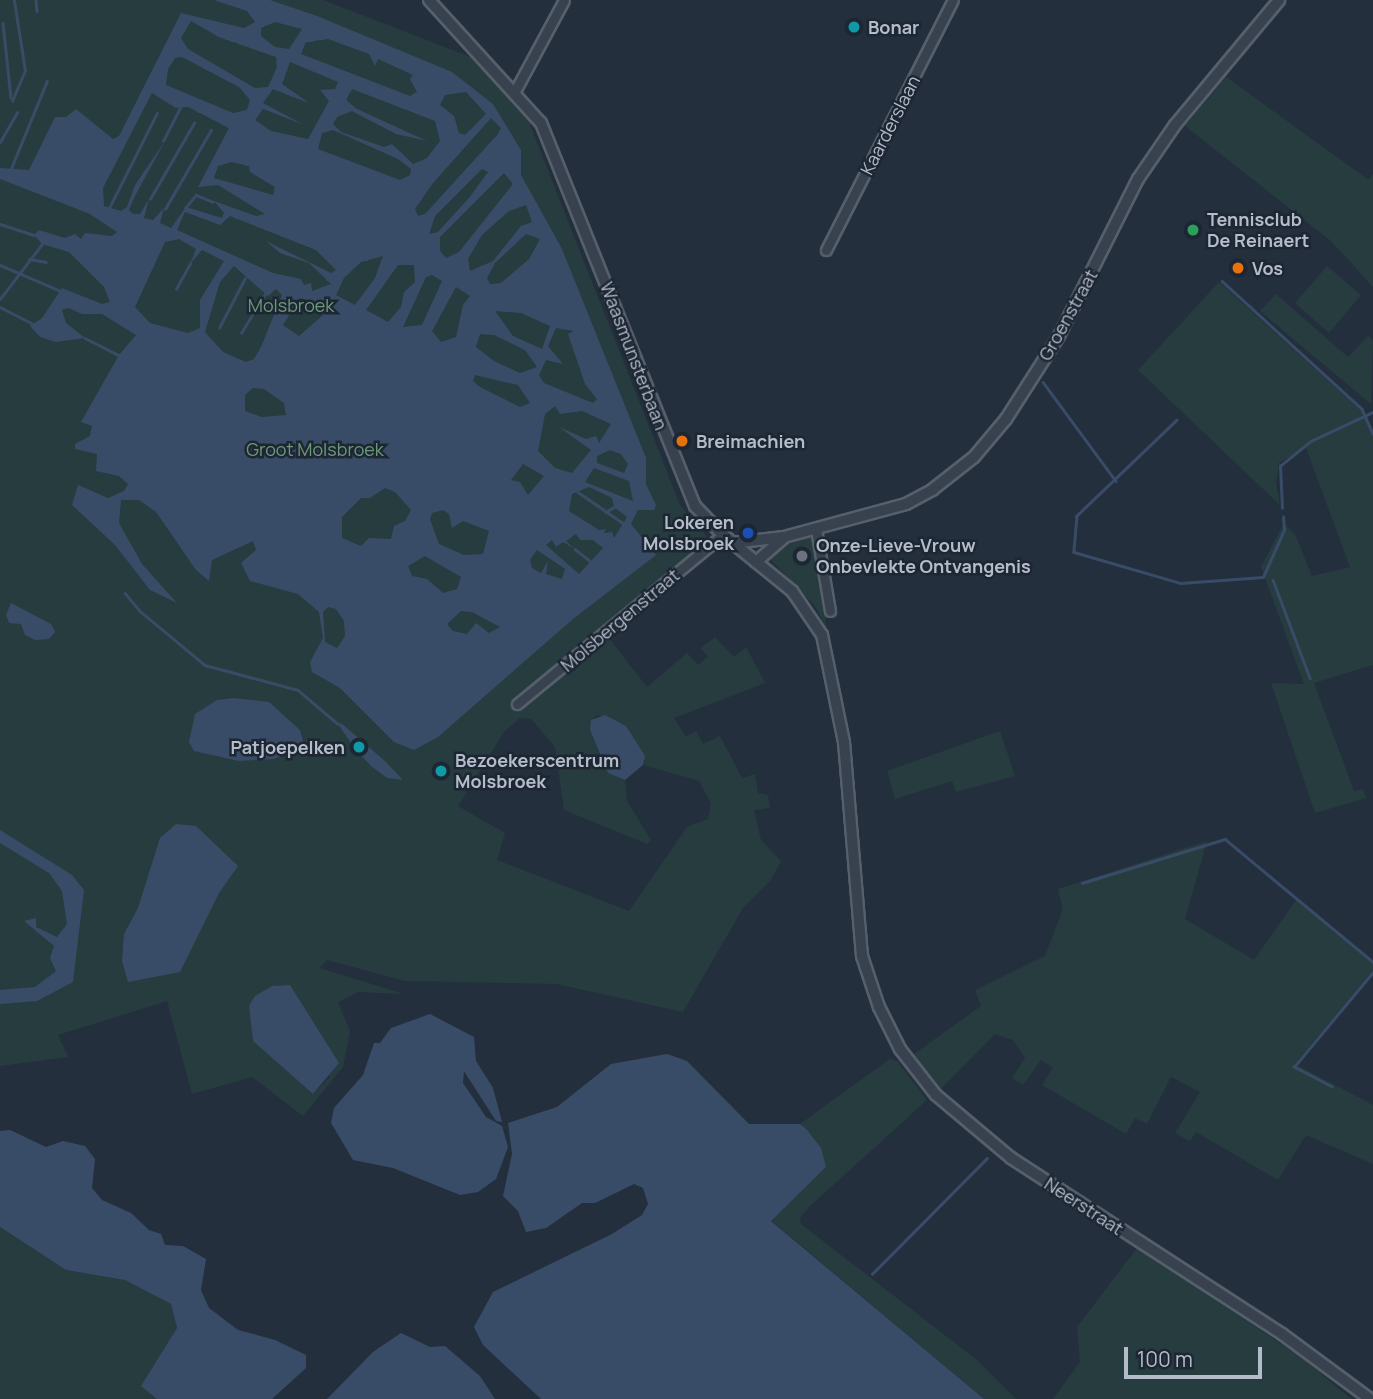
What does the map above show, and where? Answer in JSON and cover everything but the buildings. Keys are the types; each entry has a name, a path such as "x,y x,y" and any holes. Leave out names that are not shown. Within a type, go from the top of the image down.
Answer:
{"street":[{"name":"Waasmunsterbaan","path":"429,0 515,91 549,140 684,486 695,506 732,543 792,591 808,611 830,657 844,742 862,956"},
{"path":"515,91 564,0"},
{"name":"Kaarderslaan","path":"826,250 953,0"},
{"name":"Groenstraat","path":"732,543 784,537 906,503 932,490 974,457 1006,419 1059,336 1138,178 1175,125 1279,0"},
{"path":"816,529 830,611"},
{"name":"Molsbergenstraat","path":"517,704 723,535"},
{"name":"Groenstraat","path":"756,562 784,537"},
{"name":"Neerstraat","path":"862,956 879,1007 900,1049 959,1117 1011,1158 1282,1334 1370,1399"}],"green space":[{"name":"Groot Molsbroek","path":"0,0 323,0 476,59 529,122 680,505 707,537 713,552 609,638 647,687 687,653 698,665 708,657 701,648 715,637 734,657 746,647 765,683 674,718 686,737 696,731 703,744 720,736 742,778 755,774 758,793 768,795 770,808 754,810 761,840 781,861 770,881 743,908 683,1012 557,984 405,981 327,960 320,968 404,994 358,992 338,1002 350,1031 343,1067 303,1116 252,1077 192,1094 167,1001 58,1035 68,1057 0,1066","holes":["598,715 626,726 645,761 643,765 699,781 711,803 708,819 687,827 629,911 497,860 505,833 458,806 504,732 520,718 531,719 555,747 564,810 647,844 651,840 627,801 625,780 608,773 592,735 591,720","272,986 330,1077 313,1094 253,1041 249,1006"]},
{"path":"1226,77 1369,180 1373,174 1373,287 1331,241 1185,126"},
{"path":"1327,266 1361,295 1329,333 1295,303"},
{"path":"1219,282 1366,415 1373,432 1373,665 1314,683 1354,791 1363,789 1366,798 1315,813 1271,683 1304,684 1261,567 1284,523 1296,536 1312,576 1350,567 1306,448 1279,463 1276,484 1280,505 1138,370"},
{"path":"1276,294 1348,357 1368,336 1373,340 1371,404 1260,311"},
{"path":"811,537 819,565 826,628 815,606 771,560 778,547"},
{"path":"1000,731 1015,776 956,792 952,781 895,799 887,771"},
{"path":"1207,841 1185,919 1254,960 1296,900 1373,964 1373,970 1295,1064 1373,1105 1373,1164 1306,1135 1278,1180 1196,1132 1190,1141 1175,1133 1200,1092 1171,1077 1147,1124 1135,1118 1126,1134 1042,1085 1053,1068 1041,1060 1023,1085 1012,1078 1025,1058 1013,1040 995,1034 941,1089 931,1078 914,1054 981,1006 975,990 1045,956 1063,909 1058,889"},
{"path":"890,1059 897,1061 927,1100 810,1206 800,1218 801,1224 977,1360 1016,1399 984,1399 771,1220 826,1167 800,1124"},
{"path":"0,1227 66,1270 125,1280 171,1304 177,1328 142,1385 157,1399 0,1399"},
{"path":"1137,1248 1305,1360 1351,1399 1053,1399 1080,1362 1077,1327"}],"water":[{"path":"214,0 270,0 317,16 452,72 493,104 521,150 521,175 562,249 646,458 646,484 656,505 654,510 638,510 631,524 656,555 573,619 438,737 414,750 394,742 340,688 312,672 310,662 323,638 319,612 298,594 250,581 241,563 256,550 253,541 212,560 209,581 196,570 156,512 139,500 121,500 119,523 142,564 177,603 150,590 115,545 72,505 78,485 108,498 124,491 128,484 119,476 96,471 97,454 75,449 75,444 90,436 92,426 81,422 119,355 136,335 102,314 82,314 69,308 62,310 66,323 85,338 56,342 40,337 30,326 42,318 62,288 102,304 110,302 104,287 69,252 42,244 34,235 39,230 65,238 75,234 81,239 85,233 112,236 117,232 90,214 0,179 0,168 29,170 55,117 66,117 76,109 113,139 119,136 181,13 244,28 255,22 247,11","holes":["191,21 219,37 276,57 277,67 268,87 255,88 188,49 181,38","275,22 302,29 289,49 275,47 261,36 261,28","328,39 369,54 375,66 378,59 413,75 410,79 417,92 410,96 301,54 306,42","182,57 239,87 250,100 247,110 233,113 166,85 168,69 175,58","290,62 338,82 335,89 320,90 329,101 308,139 271,131 255,120 263,109 302,124 263,103 273,89 309,103 282,84","352,89 435,121 440,141 427,158 413,164 392,144 384,147 341,132 333,124 337,117 352,111 396,134 427,141 357,109 346,100","466,92 486,114 465,135 459,133 454,116 440,105 445,95","152,93 176,108 188,107 229,128 198,187 218,185 265,214 256,216 214,201 224,213 222,218 186,207 171,228 160,223 164,208 153,220 144,218 149,199 140,214 133,214 129,210 135,196 165,141 135,185 127,207 121,211 104,206 103,188","491,118 501,128 498,134 425,214 418,216 415,209 433,183","333,130 398,159 411,169 410,175 400,180 318,149 322,133","231,162 249,166 250,172 275,187 273,195 214,178 218,166","482,169 488,172 438,232 429,234 435,216","504,173 513,184 459,252 446,258 440,251 440,237","526,205 532,222 521,226 493,261 470,271 468,259 482,235 509,211","185,212 220,225 230,216 316,250 336,270 331,273 266,241 280,253 309,263 331,284 312,291 311,283 304,285 301,279 273,273 177,230","526,234 540,239 529,259 501,283 490,284 487,278 495,263","179,239 196,249 190,264 202,250 224,261 200,300 200,328 188,333 150,323 135,307 165,242","383,256 375,278 355,305 336,295 344,278 361,262","398,265 414,265 415,282 404,292 401,307 388,322 366,310","234,266 268,296 276,289 282,295 254,359 246,362 223,352 205,332 220,282","432,275 442,281 422,325 403,327 426,277","456,287 470,296 463,305 456,337 441,342 432,331","300,298 319,304 323,315 299,336 283,325","495,311 521,313 550,326 542,349 513,336","556,328 574,331 568,334 585,384 597,399 593,403 544,383 539,375 546,360 563,364 548,346","480,334 494,335 525,350 537,367 520,373 494,361 476,347","475,375 518,385 530,403 520,407 480,387 473,381","253,388 264,389 284,403 286,415 262,417 245,411 245,395","555,406 560,414 582,411 611,424 599,443 596,436 586,439 559,427 591,450 572,473 555,468 538,451 545,414","610,450 621,454 628,464 624,473 597,463 597,456","523,464 544,476 528,495 520,482 511,480","594,468 629,481 633,501 585,482","589,487 612,498 614,507 627,517 614,538 612,532 604,533 606,529 599,530 569,511 572,494","385,488 395,492 411,510 405,521 394,526 391,539 369,538 361,546 342,538 342,517 361,498 370,498","443,510 449,514 452,528 463,521 489,531 483,554 464,555 439,544 430,519 432,513","576,534 580,540 593,540 603,548 579,574 546,545 552,540 556,547 563,542 575,549 566,541","537,550 565,569 562,579 546,574 548,561 541,573 532,568 530,560","425,556 461,577 457,589 443,593 427,579 412,576 408,566","328,607 336,609 344,621 345,636 337,648 325,642 323,612","461,611 472,612 500,627 489,633 476,623 467,634 453,631 447,624"]},
{"path":"11,603 51,624 55,632 49,639 35,640 25,635 21,624 9,623 6,615"},
{"path":"234,698 269,702 300,730 304,745 274,759 239,761 194,751 189,742 195,714 217,700"},
{"path":"605,715 626,726 645,756 643,765 625,780 608,773 590,730 591,720"},
{"path":"341,723 403,780 387,778 371,766 355,749 338,724"},
{"path":"176,824 196,826 238,866 219,893 180,972 128,982 122,961 124,934 138,908 160,838"},
{"path":"0,830 72,875 84,890 73,982 37,1001 0,1004 0,990 35,987 56,971 50,958 54,946 24,921 36,918 36,927 57,937 67,924 62,891 49,873 0,843"},
{"path":"290,985 339,1063 313,1094 253,1041 249,1006 255,996 272,986"},
{"path":"430,1014 474,1037 476,1061 493,1088 502,1122 496,1121 464,1071 463,1083 486,1117 502,1126 508,1147 496,1179 478,1192 460,1195 393,1168 353,1160 331,1123 334,1108 363,1075 374,1043 380,1043 391,1028"},
{"path":"667,1054 687,1061 749,1124 800,1124 807,1130 821,1148 826,1167 771,1221 984,1399 541,1399 483,1345 474,1327 493,1292 612,1234 642,1215 648,1204 643,1188 634,1184 595,1203 582,1203 546,1228 526,1232 518,1211 503,1196 512,1154 508,1123 557,1107 611,1064"},
{"path":"10,1130 46,1147 63,1141 85,1146 95,1159 92,1188 102,1200 131,1213 149,1230 161,1234 165,1245 183,1246 206,1259 201,1290 209,1308 238,1330 275,1340 306,1355 306,1368 272,1399 157,1399 141,1386 177,1328 171,1304 125,1280 66,1270 0,1227 0,1131"},
{"path":"401,1333 430,1347 445,1346 480,1376 495,1399 327,1399 373,1352"}],"waterway":[{"path":"36,0 37,11"},
{"path":"12,101 25,71 14,1"},
{"path":"3,23 11,98"},
{"path":"10,171 47,81"},
{"path":"163,141 180,108"},
{"path":"0,142 17,112"},
{"path":"109,208 157,113"},
{"path":"150,199 194,123"},
{"path":"165,209 211,130"},
{"path":"185,208 196,195 213,202"},
{"path":"0,224 34,235"},
{"path":"297,233 303,227"},
{"path":"0,299 42,244"},
{"path":"29,259 46,262"},
{"path":"176,289 190,264"},
{"path":"0,265 61,291"},
{"path":"219,328 245,278"},
{"path":"1222,281 1362,409 1373,434"},
{"path":"241,333 265,294"},
{"path":"0,307 33,324"},
{"path":"85,338 119,355"},
{"path":"1043,382 1116,481"},
{"path":"1282,508 1280,466 1311,441 1373,412"},
{"path":"1177,420 1077,516 1074,552 1181,583 1263,577 1284,530 1283,517"},
{"path":"578,492 623,523"},
{"path":"605,512 614,507"},
{"path":"575,549 589,560"},
{"path":"1273,580 1310,678"},
{"path":"125,593 140,611 205,665 298,690 338,724"},
{"path":"1082,883 1225,839 1373,962"},
{"path":"1332,1087 1294,1067 1373,972"},
{"path":"872,1274 987,1158"}],"place":[{"name":"Bonar","path":"854,27"},
{"name":"Tennisclub De Reinaert","path":"1193,230"},
{"name":"Vos","path":"1238,268"},
{"name":"Breimachien","path":"682,441"},
{"name":"Lokeren Molsbroek","path":"748,533"},
{"name":"Onze-Lieve-Vrouw Onbevlekte Ontvangenis","path":"802,556"},
{"name":"Patjoepelken","path":"359,747"},
{"name":"Bezoekerscentrum Molsbroek","path":"441,771"}],"park label":[{"name":"Molsbroek","path":"291,305"}]}
